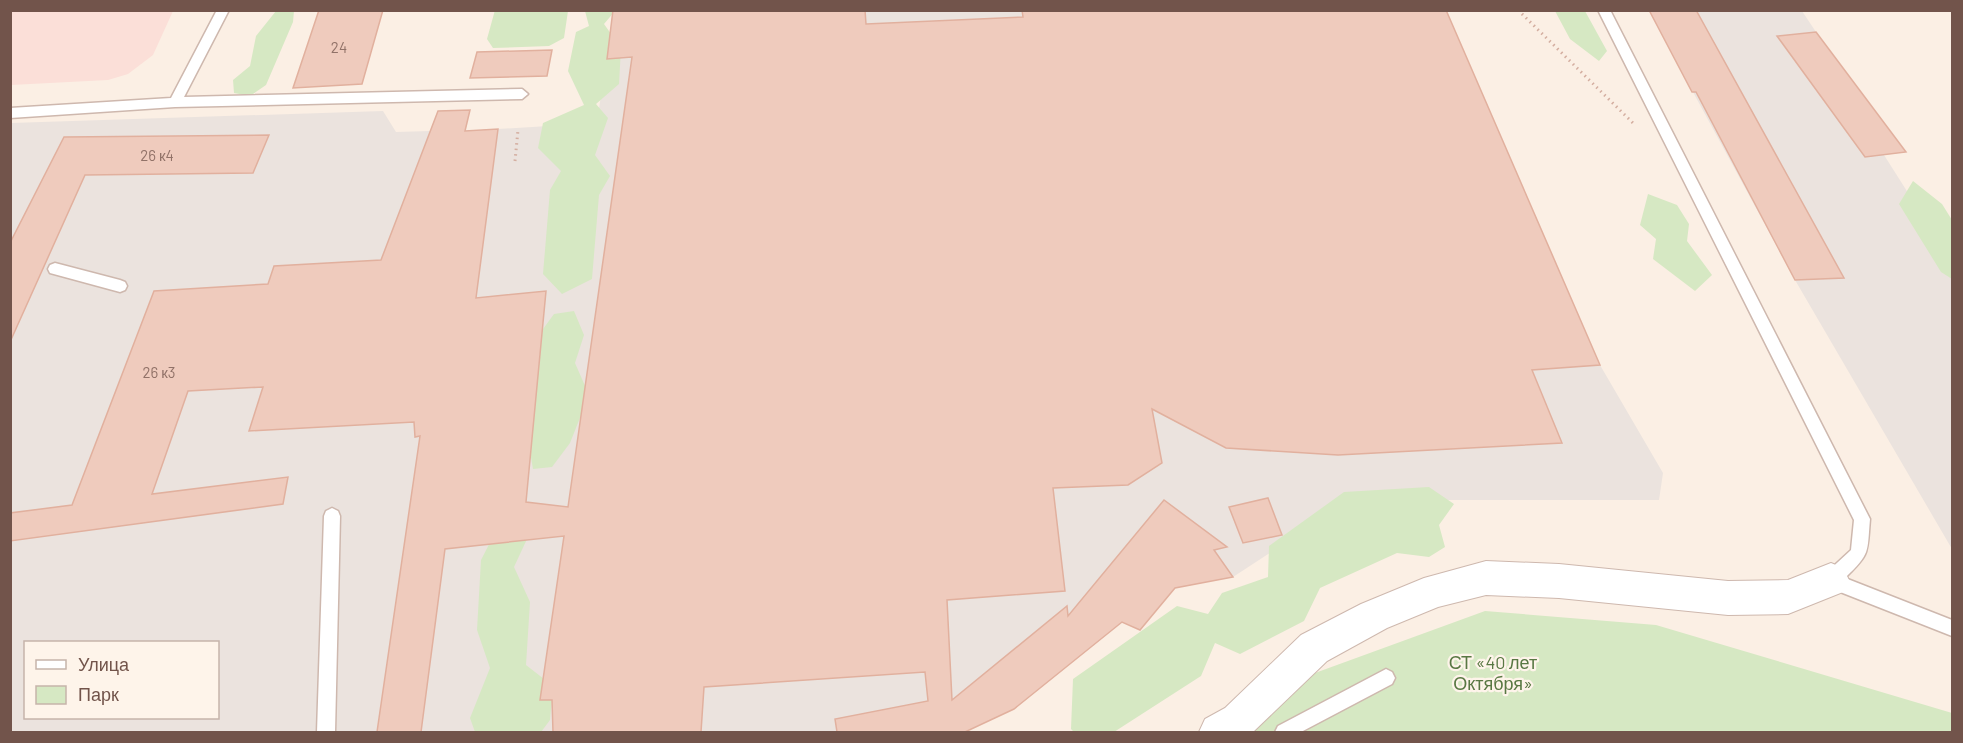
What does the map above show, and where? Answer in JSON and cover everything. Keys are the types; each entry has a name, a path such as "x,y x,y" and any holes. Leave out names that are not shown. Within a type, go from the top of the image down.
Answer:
{"street":[{"path":"1218,732 1238,721 1314,648 1374,616 1437,590 1486,578 1559,581 1728,598 1788,597 1831,580"}],"lane":[{"path":"175,102 223,10"},
{"path":"1604,10 1862,519 1859,554 1831,580 1953,628"},
{"path":"10,112 175,102 522,94"},
{"path":"55,269 120,286"},
{"path":"326,732 332,516"},
{"path":"1284,732 1386,678"}],"path":[{"path":"1518,10 1637,127"},
{"path":"514,161 518,130"}],"shaded area":[{"path":"10,11 173,11 153,55 128,74 108,80 11,85"},
{"path":"613,11 1446,11 1600,365 1663,473 1659,500 1351,500 1233,577 1175,588 1140,630 1122,622 1014,709 965,732 11,732 11,123 383,111 396,132 430,131 438,111 470,110 465,131 597,123"},
{"path":"1649,11 1802,11 1906,152 1884,155 1952,262 1952,549 1795,280"}],"green space":[{"path":"495,10 568,11 564,38 549,46 493,48 487,39"},
{"path":"276,11 294,11 293,22 266,85 250,96 234,93 233,80 250,66 256,36"},
{"path":"585,11 615,11 604,24 621,48 619,84 596,104 608,118 595,155 610,176 599,195 592,279 562,294 543,274 550,190 561,171 538,148 543,123 584,105 568,71 576,32 589,26"},
{"path":"1555,11 1585,11 1607,51 1599,61 1570,39"},
{"path":"1913,181 1942,204 1952,220 1952,279 1941,272 1899,204"},
{"path":"1648,194 1677,205 1689,224 1687,241 1712,275 1695,291 1653,259 1656,239 1640,225"},
{"path":"574,311 584,335 575,363 589,395 570,443 552,467 533,469 522,406 527,351 554,314"},
{"path":"1429,487 1454,504 1439,525 1445,547 1429,557 1397,553 1320,588 1304,621 1240,654 1215,643 1201,676 1114,732 1074,732 1071,729 1073,679 1177,606 1208,614 1222,593 1268,577 1269,546 1344,492"},
{"path":"500,523 527,539 514,567 530,602 526,665 553,686 550,720 541,732 475,732 470,718 490,668 477,630 481,560"},
{"name":"СТ «40 лет Октября»","path":"1485,611 1656,625 1952,713 1952,732 1220,732 1315,673"}],"building":[{"path":"319,10 383,10 362,84 293,88"},
{"path":"613,10 865,10 866,24 1023,17 1022,10 1446,10 1600,365 1532,370 1562,443 1338,455 1226,448 1152,409 1162,463 1128,485 1053,488 1065,591 947,600 952,700 1067,606 1068,616 1164,500 1227,547 1214,550 1233,577 1175,588 1140,630 1122,622 1014,709 965,732 837,732 835,719 928,701 925,672 704,687 701,732 553,732 552,700 540,700 564,536 445,549 421,732 377,732 420,436 415,437 414,422 249,431 263,387 188,391 152,494 288,477 283,504 10,541 10,513 72,505 154,291 268,284 274,266 381,260 438,111 470,110 465,131 498,129 476,298 546,291 526,502 568,507 632,57 607,59"},
{"path":"1649,10 1696,10 1844,278 1795,280 1696,92 1692,92"},
{"path":"1816,32 1906,152 1865,157 1777,36"},
{"path":"552,50 547,76 470,78 477,52"},
{"path":"269,135 253,173 85,175 10,342 10,243 64,137"},
{"path":"1268,498 1282,535 1243,543 1229,507"}]}
